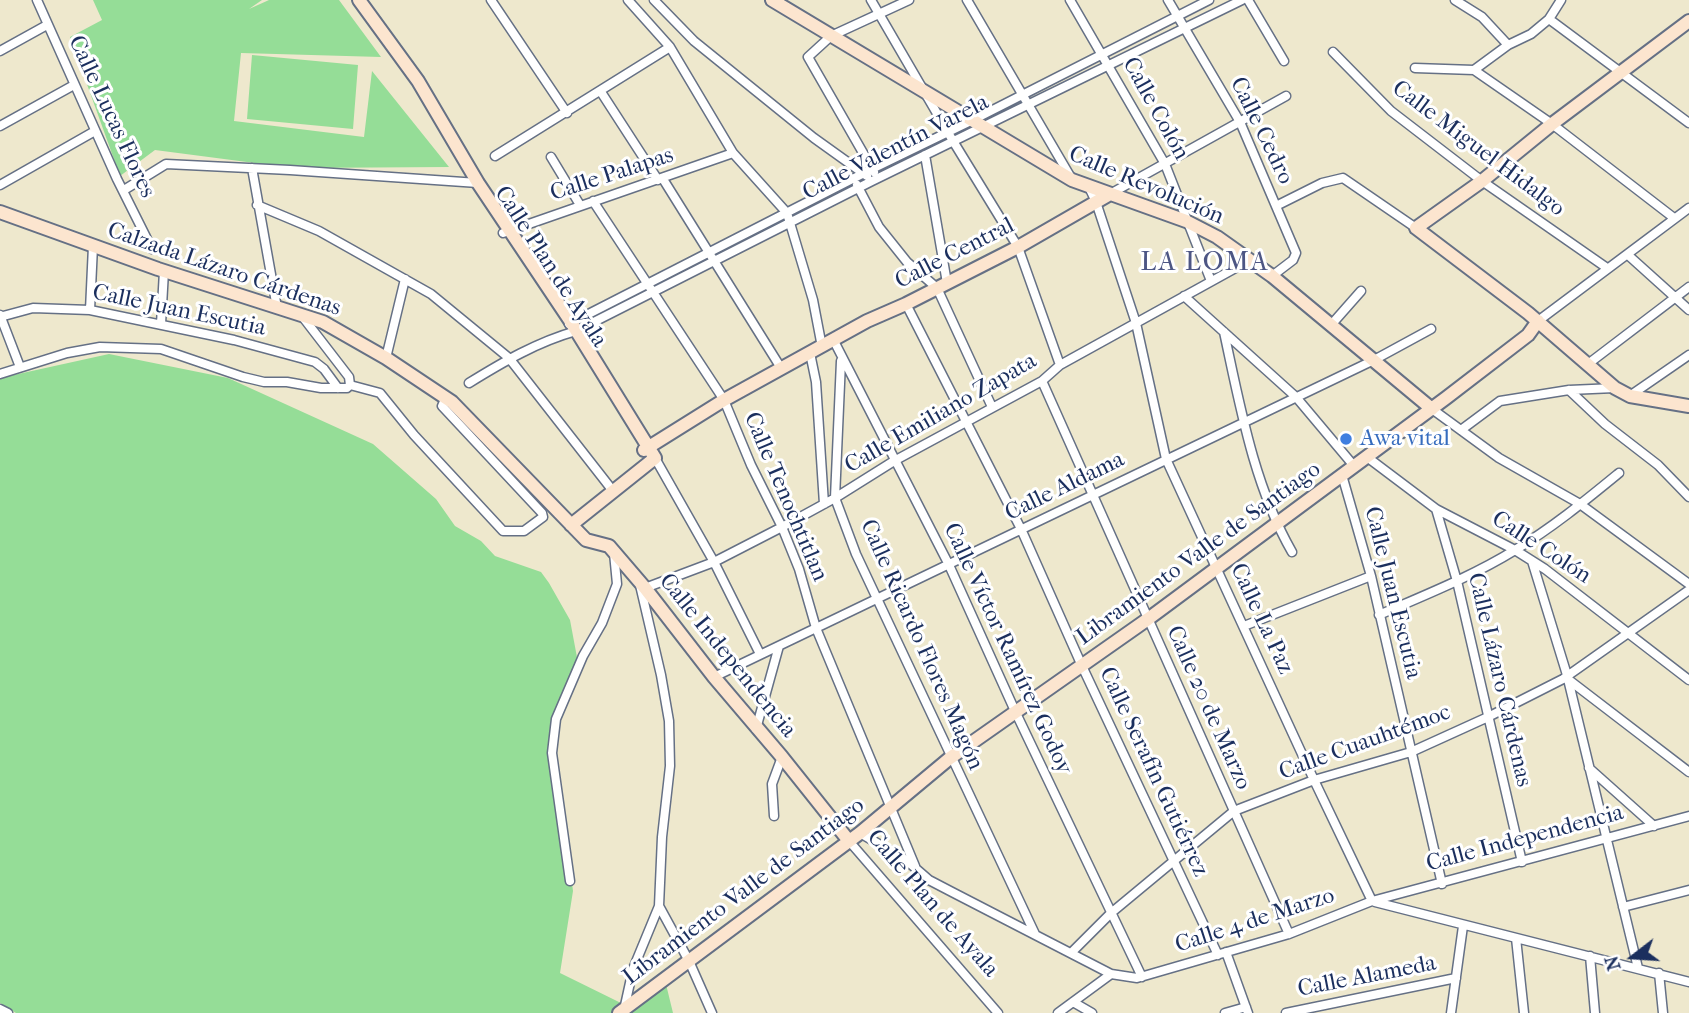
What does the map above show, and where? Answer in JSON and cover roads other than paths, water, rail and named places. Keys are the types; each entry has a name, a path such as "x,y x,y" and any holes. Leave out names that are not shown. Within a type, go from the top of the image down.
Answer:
{"street":[{"name":"Calle Lucas Flores","path":"37,0 95,131 152,249"},
{"name":"Calle Plan de Ayala","path":"359,0 418,81 474,183 652,457 714,562 760,654"},
{"path":"491,0 567,113"},
{"path":"628,0 670,47 733,153 787,213"},
{"path":"654,0 694,41 814,138 868,171"},
{"name":"Calle Revolución","path":"772,0 1072,180 1186,221 1216,237 1272,276 1432,409 1499,458 1580,505 1689,583"},
{"path":"871,0 947,132 1018,247 1060,365"},
{"path":"875,179 868,171 808,57 831,36 909,0"},
{"path":"967,0 1072,180"},
{"name":"Calle Colón","path":"1070,0 1165,164 1211,281"},
{"name":"Calle Cedro","path":"1168,0 1240,122 1296,253 1293,260 1272,276"},
{"name":"Calle Valentín Varela","path":"568,329 653,293 953,142 1023,94 1209,0"},
{"name":"Calle Valentín Varela","path":"568,329 647,284 947,132 1028,104 1242,0"},
{"path":"1248,0 1284,61"},
{"path":"1455,0 1482,18 1508,46"},
{"path":"1474,70 1508,46 1531,34 1549,19 1561,0"},
{"path":"1549,19 1689,123"},
{"path":"1416,228 1482,181 1552,124 1689,21"},
{"path":"0,51 47,25"},
{"path":"495,156 670,47"},
{"name":"Calle Miguel Hidalgo","path":"1333,52 1391,111 1482,181 1607,268"},
{"path":"1415,68 1474,70 1552,124 1674,218"},
{"path":"0,123 73,83"},
{"path":"601,92 661,179 781,368"},
{"name":"Calle Central","path":"571,525 724,400 867,321 1018,247 1286,96"},
{"path":"0,185 95,131"},
{"name":"Calle Palapas","path":"506,232 733,153"},
{"path":"925,155 942,286 992,407"},
{"path":"551,157 580,205"},
{"path":"124,190 166,164 474,183"},
{"path":"252,168 277,308"},
{"path":"1276,206 1326,181 1343,178 1416,228 1538,321 1615,388 1630,396 1689,406"},
{"path":"854,179 879,227 907,262 942,286"},
{"name":"Calle La Paz","path":"1088,186 1096,202 1136,323 1167,459 1372,901"},
{"name":"Calle Tenochtitlan","path":"593,201 724,400 751,465 782,527 799,569 816,628 916,870"},
{"path":"257,205 319,231 431,294 509,358 613,491"},
{"path":"1538,321 1689,208"},
{"name":"Calzada Lázaro Cárdenas","path":"0,212 164,271 323,323 386,358 452,401 586,540 608,546 642,585"},
{"name":"Calle Víctor Ramírez Godoy","path":"787,213 788,224 828,344 841,358 949,565 1015,711 1142,977"},
{"path":"90,310 93,246"},
{"path":"1628,255 1689,310"},
{"name":"Calle Emiliano Zapata","path":"642,585 714,562 782,527 894,461 1042,381 1060,365 1250,260"},
{"path":"161,324 164,271"},
{"path":"386,358 405,279"},
{"path":"1588,364 1689,287"},
{"path":"1331,325 1361,291"},
{"path":"1184,296 1296,397 1354,467"},
{"name":"Calle Serafín Gutiérrez","path":"906,304 1021,529 1172,861 1222,954 1247,1010"},
{"name":"Calle Juan Escutia","path":"0,316 33,308 90,310 161,324 315,362 324,369 338,388"},
{"path":"0,316 20,367"},
{"path":"302,316 349,377 350,384"},
{"name":"Libramiento Valle de Santiago","path":"622,1011 854,837 950,758 1148,619 1432,409 1528,335 1538,321"},
{"path":"469,383 509,358 568,329"},
{"name":"Calle Aldama","path":"713,677 1374,360 1432,329"},
{"path":"1224,332 1243,422 1276,524 1292,552"},
{"path":"0,374 67,352 100,347 161,349 264,382 287,382 321,388 347,388 350,384"},
{"path":"810,353 816,382 824,504"},
{"path":"1630,396 1689,355"},
{"name":"Calle Ricardo Flores Magón","path":"841,358 835,498 856,554 1034,934"},
{"name":"Calle 20 de Marzo","path":"1042,381 1289,934"},
{"path":"350,384 380,393 414,435 503,531 524,531 543,517 542,513 442,405 446,397"},
{"path":"1461,430 1500,401 1569,390 1615,388"},
{"path":"1569,390 1605,424 1658,465 1689,497"},
{"name":"Calle Colón","path":"1367,457 1436,509 1532,561 1689,680"},
{"path":"1379,615 1457,581 1515,550 1580,505 1619,473"},
{"name":"Calle Juan Escutia","path":"1342,475 1371,576 1441,884"},
{"name":"Calle Lázaro Cárdenas","path":"1436,509 1457,581 1522,862"},
{"path":"570,881 552,753 556,719 565,693 602,623 617,584 614,553"},
{"path":"1532,561 1567,678 1638,968"},
{"path":"1244,626 1371,576"},
{"path":"622,1011 633,969 659,906 662,836 670,766 669,722 642,585"},
{"name":"Calle Independencia","path":"642,585 713,677 782,757"},
{"name":"Calle Cuauhtémoc","path":"1071,953 1111,913 1234,811 1314,780 1411,751 1488,717 1567,678 1627,632 1689,590"},
{"path":"756,729 779,646"},
{"path":"1567,678 1689,772"},
{"path":"774,816 772,784 782,757"},
{"name":"Calle Plan de Ayala","path":"782,757 854,837 998,1013"},
{"path":"1589,768 1654,826"},
{"name":"Calle Independencia","path":"1372,901 1689,816"},
{"name":"Calle 4 de Marzo","path":"854,837 906,860 941,886 1111,974 1137,978 1289,934 1372,901"},
{"path":"1623,907 1689,890"},
{"path":"1372,901 1689,982"},
{"path":"659,906 690,961 712,1013"},
{"path":"1451,1013 1463,926"},
{"path":"1516,938 1524,1013"},
{"path":"1590,956 1595,1013"},
{"path":"1659,973 1663,1013"},
{"path":"1058,1013 1111,974"},
{"name":"Calle Alameda","path":"1286,1013 1456,978"},
{"path":"1073,1002 1093,1013"},
{"path":"0,1009 8,1013"},
{"path":"1225,1013 1247,1010"}],"place":[{"name":"Awa vital","path":"1346,439"}],"district":[{"name":"LA LOMA","path":"1205,264"}]}
